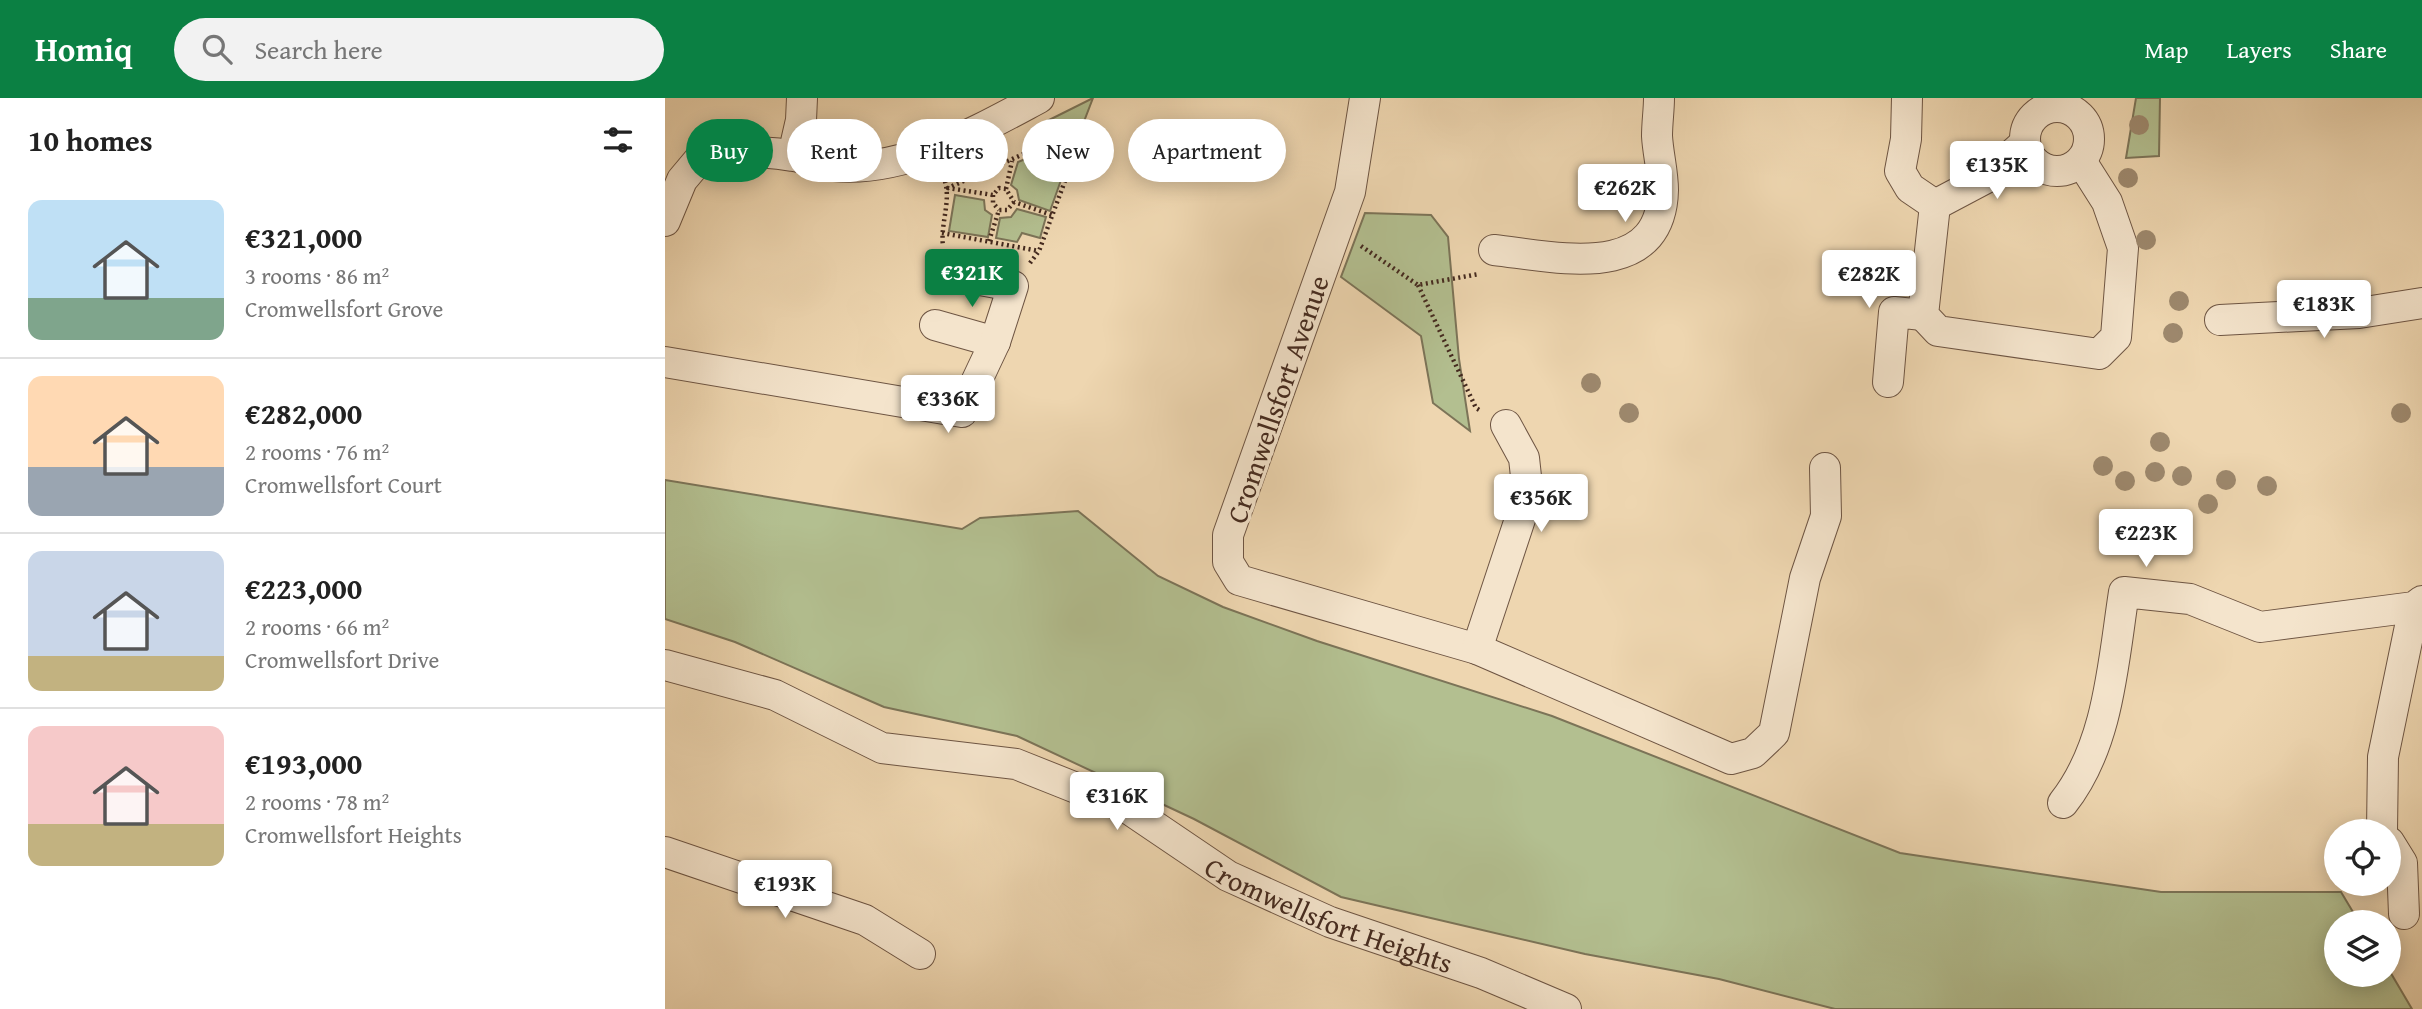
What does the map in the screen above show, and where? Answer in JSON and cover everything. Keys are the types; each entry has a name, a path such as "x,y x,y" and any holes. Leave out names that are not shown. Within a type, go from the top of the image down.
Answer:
{"street":[{"path":"801,119 802,98"},
{"name":"Cromwellsfort Avenue","path":"1365,98 1350,192 1228,535 1228,562 1239,580 1477,649 1731,759 1753,753 1774,733 1805,578 1826,516 1825,468"},
{"path":"1495,250 1565,258 1598,257 1637,248 1656,228 1663,190 1657,135 1659,98"},
{"path":"1907,98 1906,139 1900,171 1910,188 1935,205"},
{"path":"998,119 1032,102"},
{"path":"2056,106 2082,106 2089,142 2081,161 2063,171 2042,169 2028,154 2024,144 2024,133 2035,114 2056,106"},
{"path":"1935,205 1986,178 2024,144"},
{"path":"665,217 683,180 703,155 748,150 787,154"},
{"path":"1888,382 1895,312 1923,315 1938,331 2099,354 2116,337 2123,248 2107,202 2081,161"},
{"path":"1923,315 1935,205"},
{"path":"665,362 962,412 995,342 1013,286 947,274"},
{"path":"2220,320 2359,313 2422,303"},
{"path":"935,325 995,342"},
{"path":"1477,649 1528,495 1524,458 1506,425"},
{"path":"2063,803 2081,780 2107,703 2124,592 2189,598 2260,627 2418,604 2383,757 2382,819"},
{"name":"Cromwellsfort Heights","path":"665,665 775,695 882,748 1016,764 1129,809 1228,876 1330,922 1481,973 1566,1009"},
{"path":"665,852 865,920 920,954"},
{"path":"2401,861 2404,914"}],"path":[{"path":"949,188 1022,155"},
{"path":"1012,160 1006,189 1014,202 1052,215"},
{"path":"946,182 949,188 941,233 947,274"},
{"path":"1013,286 1039,251 1064,182"},
{"path":"949,188 993,195"},
{"path":"1006,189 999,188 993,195 993,203 999,210 1007,210 1014,202"},
{"path":"989,241 999,210"},
{"path":"1336,232 1351,238 1417,285 1476,408 1506,425"},
{"path":"941,233 1039,251"},
{"path":"1417,285 1478,276 1495,250"}],"green space":[{"path":"1093,98 1085,119 1051,119"},
{"path":"2136,98 2160,98 2159,156 2126,158"},
{"path":"1022,160 1022,182 1060,182 1050,211 1019,200 1017,190 1011,185 1018,162"},
{"path":"955,195 984,200 985,210 992,215 988,237 949,231"},
{"path":"1017,209 1046,217 1040,238 1022,233 1017,242 996,238 1000,218 1011,217"},
{"path":"1365,213 1431,215 1448,237 1459,359 1470,431 1433,403 1421,336 1341,277"},
{"path":"665,480 962,529 980,518 1078,511 1158,576 1223,607 1317,641 1552,716 1900,853 2161,892 2324,892 2324,896 2343,896 2352,910 2324,910 2324,987 2399,987 2412,1009 1835,1009 1719,979 1585,954 1341,897 1194,819 1017,736 884,707 735,642 665,619"}]}
